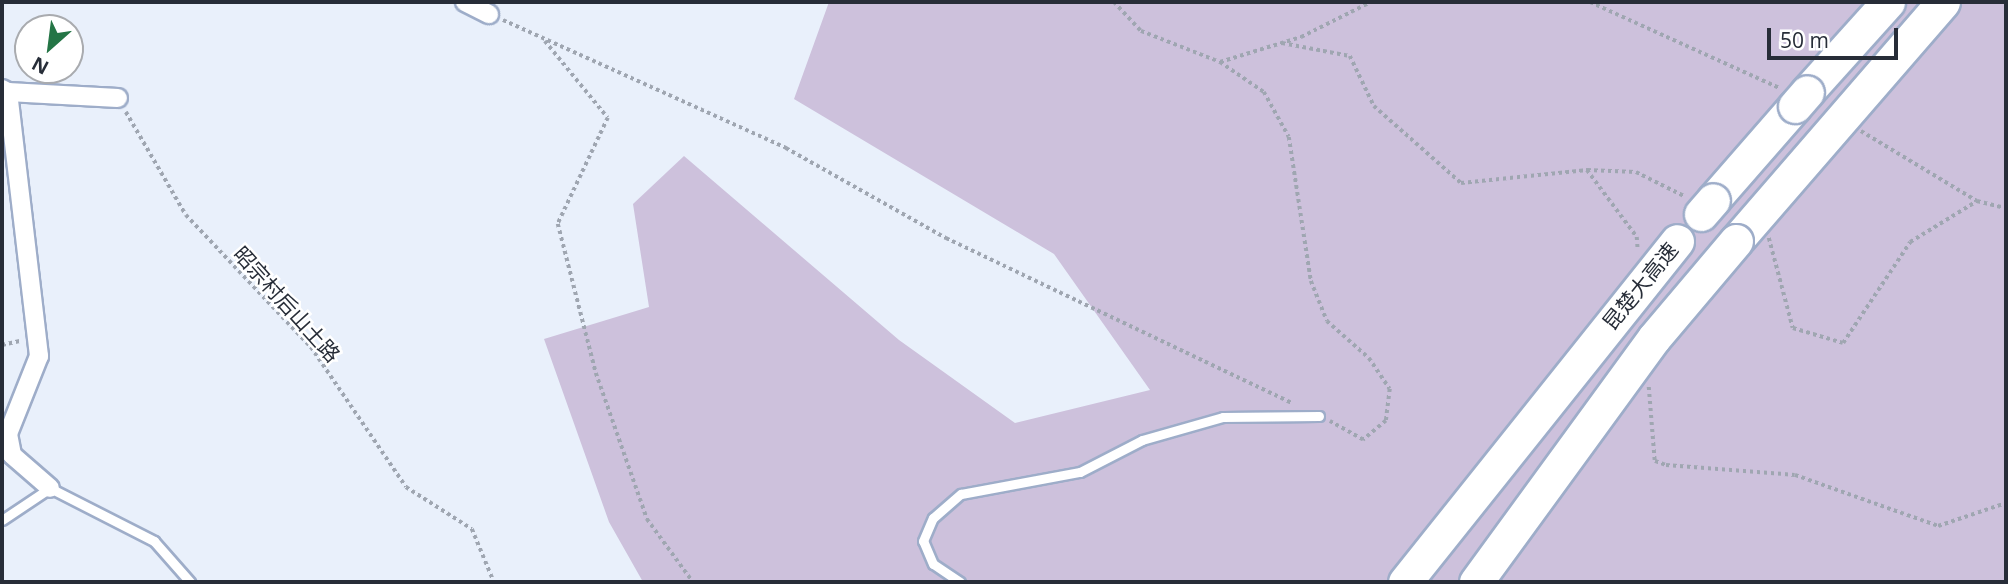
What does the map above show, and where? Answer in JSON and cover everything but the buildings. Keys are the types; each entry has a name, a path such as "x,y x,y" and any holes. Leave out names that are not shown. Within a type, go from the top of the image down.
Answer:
{"highway":[{"name":"昆楚大高速","path":"1405,582 1677,241 1700,204 1888,2"},
{"name":"昆楚大高速","path":"1476,582 1614,390 1747,237 1943,2"}],"street":[{"path":"465,2 489,14"},
{"path":"50,488 12,455 8,434 39,356 5,90 118,99"}],"lane":[{"path":"960,582 933,564 923,541 933,518 961,494 1080,472 1142,440 1223,418 1268,412 1319,416"},
{"path":"2,520 50,488 154,541 190,582"}],"path":[{"path":"489,14 786,148 946,238 1319,416 1363,440 1386,421 1390,389 1323,311 1311,281 1289,137 1264,92 1220,62 1142,31 1114,2"},
{"path":"1220,62 1301,37 1371,2"},
{"path":"1590,2 1799,98"},
{"path":"544,39 608,118 558,224 596,373 647,519 693,582"},
{"name":"昭宗村后山土路","path":"118,99 186,215 311,347 406,487 472,529 494,582"},
{"path":"1850,125 1977,201 2006,208"},
{"path":"1587,170 1636,172 1700,204"},
{"path":"1747,237 1775,241 1793,328 1843,344 1910,242 1977,201"}],"shaded area":[{"path":"829,2 2006,2 2006,582 643,582 609,522 544,339 649,307 633,204 684,156 899,340 1015,423 1150,390 1054,254 794,99"}]}
